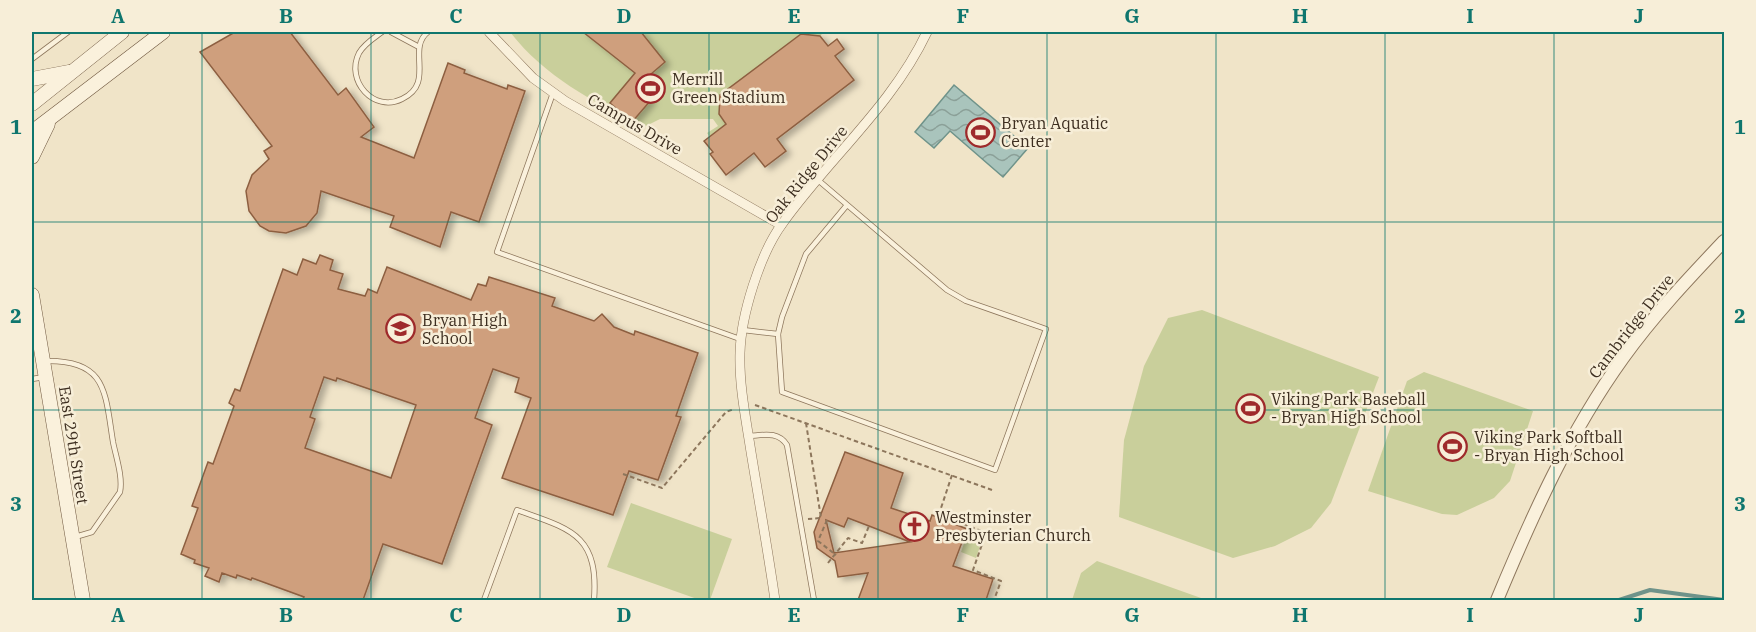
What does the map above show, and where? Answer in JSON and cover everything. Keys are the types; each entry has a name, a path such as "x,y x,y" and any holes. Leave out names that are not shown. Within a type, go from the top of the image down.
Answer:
{"main road":[{"path":"32,104 122,32"},
{"path":"32,132 163,32"},
{"path":"32,79 71,71"},
{"path":"32,157 52,116"},
{"name":"East 29th Street","path":"32,295 82,598"}],"street":[{"name":"Campus Drive","path":"489,32 516,63 553,93 781,225"},
{"name":"Oak Ridge Drive","path":"775,600 741,383 742,335 758,276 781,225 885,101 911,63 927,32"},
{"name":"Cambridge Drive","path":"1497,600 1534,511 1582,420 1623,357 1688,278 1725,241"}],"lane":[{"path":"32,58 67,32"},
{"path":"382,32 363,48 356,62 358,82 372,99 392,102 411,94 420,78 419,47 428,32"},
{"path":"391,32 419,47"},
{"path":"553,93 497,252 742,335 778,334"},
{"path":"818,180 954,295 1046,329 995,470 782,393 778,334 782,317 806,254 847,205"},
{"path":"44,361 69,360 93,374 103,384 121,488 118,498 92,532 72,538"},
{"path":"32,379 46,376"},
{"path":"749,436 773,434 784,440 787,445 814,600"},
{"path":"484,600 517,510 566,527 581,539 590,557 594,600"}],"path":[{"path":"755,405 992,490"},
{"path":"623,474 662,488 726,412 734,409"},
{"path":"801,520 821,518 806,423"},
{"path":"952,475 939,514 986,533 973,570 1001,581 994,600"},
{"path":"827,520 818,541 836,555"},
{"path":"828,563 848,538 862,543 869,526"}],"green space":[{"name":"Merrill Green Stadium","path":"510,32 824,32 820,36 801,34 721,95 719,114 726,124 710,137 707,133 718,126 713,119 660,119 642,128 587,97 554,75"},
{"name":"Viking Park Baseball - Bryan High School","path":"1202,310 1379,377 1331,503 1311,528 1275,546 1233,558 1119,517 1124,440 1144,366 1168,318"},
{"name":"Viking Park Softball - Bryan High School","path":"1424,372 1533,411 1510,481 1494,498 1457,515 1442,514 1368,491 1407,381"},
{"path":"631,503 732,539 710,600 700,600 607,567"},
{"path":"969,529 984,535 976,558 961,552"},
{"path":"1097,561 1201,598 1201,600 1072,600 1081,573"}],"water":[{"name":"Bryan Aquatic Center","path":"954,85 1028,148 1003,177 950,131 934,148 915,132"}],"building":[{"path":"235,32 290,32 338,95 346,88 374,127 361,137 414,158 448,63 465,70 464,73 507,89 508,85 525,91 479,222 451,212 440,247 390,227 394,216 321,191 317,213 306,226 286,233 269,231 260,226 249,211 246,191 252,175 269,159 264,151 272,146 200,52"},
{"path":"583,32 641,32 665,62 636,87 651,100 632,122 610,103 635,73"},
{"path":"801,34 820,36 828,46 837,39 844,49 835,56 854,80 777,139 786,151 765,167 754,153 726,175 710,154 713,152 704,141 726,124 719,114 720,95"},
{"path":"320,255 333,260 330,270 343,274 338,289 365,296 368,289 377,293 387,267 471,300 478,284 486,286 489,277 555,298 552,306 594,321 602,314 614,327 634,335 635,331 698,353 676,416 681,417 658,480 629,471 613,515 502,478 531,398 515,392 519,378 493,369 475,418 492,425 442,564 383,544 363,600 302,600 304,597 252,578 251,580 237,575 236,578 222,573 219,582 205,576 209,568 194,563 195,560 181,554 198,508 192,506 208,462 213,464 234,406 229,403 235,389 240,391 283,269 297,275 303,259 316,264","holes":["324,377 336,381 337,378 416,405 391,478 305,448 315,419 310,417"]},
{"name":"Westminster Presbyterian Church","path":"845,452 903,473 891,508 930,521 932,515 967,529 953,566 993,579 986,600 858,600 868,573 838,577 835,561 817,548 814,532","holes":["848,518 910,542 834,553 826,520 844,527"]}],"waterway":[{"path":"1619,600 1650,590 1724,600"}],"place":[{"name":"Merrill Green Stadium","path":"651,88"},
{"name":"Bryan Aquatic Center","path":"980,132"},
{"name":"Bryan High School","path":"401,329"},
{"name":"Viking Park Baseball - Bryan High School","path":"1250,408"},
{"name":"Viking Park Softball - Bryan High School","path":"1453,446"},
{"name":"Westminster Presbyterian Church","path":"914,526"}]}
